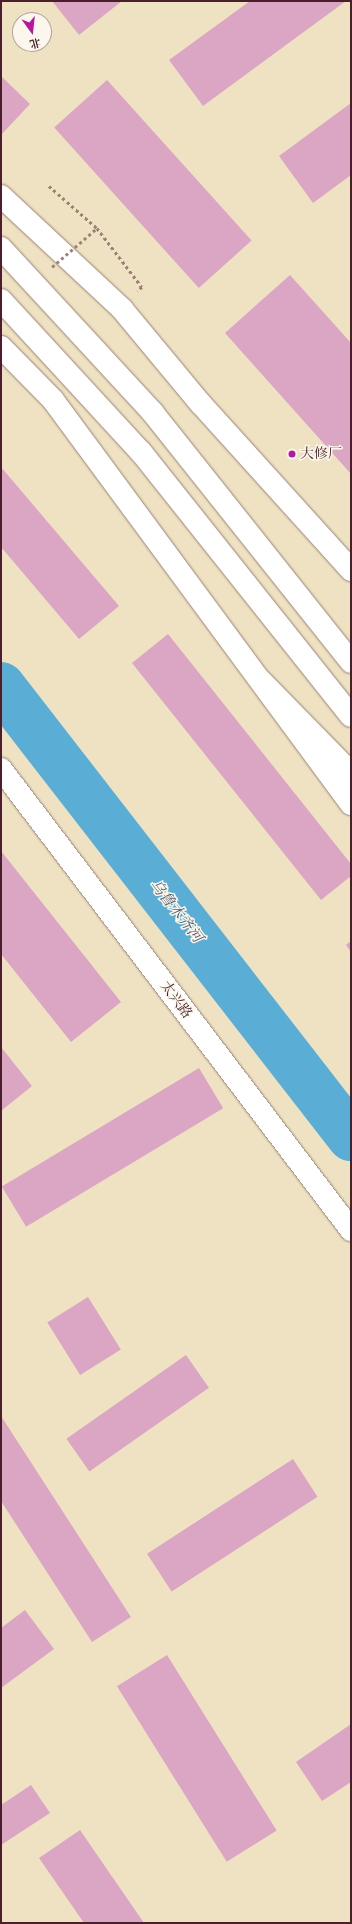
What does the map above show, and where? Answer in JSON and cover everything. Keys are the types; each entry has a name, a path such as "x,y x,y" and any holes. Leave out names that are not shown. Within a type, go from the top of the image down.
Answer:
{"main road":[{"path":"1,196 122,309 201,404 351,570"},
{"path":"1,248 153,413 351,662"},
{"path":"1,300 141,452 351,716"},
{"path":"1,347 53,400 351,804"},
{"path":"261,681 350,772"},
{"name":"太兴路","path":"1,769 351,1230"}],"path":[{"path":"49,186 96,228 142,287"}],"building":[{"path":"52,1 122,1 79,35"},
{"path":"250,1 346,1 203,106 169,60"},
{"path":"1,76 30,104 2,134 1,133"},
{"path":"107,80 252,241 199,288 54,128"},
{"path":"351,103 351,175 313,203 279,156"},
{"path":"290,275 351,343 351,474 225,333"},
{"path":"1,467 119,606 79,639 1,547"},
{"path":"168,634 351,864 351,876 321,900 132,663"},
{"path":"1,851 121,1002 71,1042 1,954"},
{"path":"351,941 351,952 346,945"},
{"path":"1,1047 32,1086 1,1111"},
{"path":"199,1068 223,1108 26,1227 2,1186"},
{"path":"88,1297 121,1350 80,1375 47,1322"},
{"path":"186,1355 209,1388 89,1472 66,1439"},
{"path":"1,1416 131,1617 92,1642 1,1501"},
{"path":"293,1459 318,1497 172,1592 147,1554"},
{"path":"25,1610 54,1649 1,1688 1,1628"},
{"path":"167,1655 277,1831 227,1862 117,1686"},
{"path":"351,1724 351,1782 322,1801 296,1762"},
{"path":"31,1785 50,1813 1,1845 1,1805"},
{"path":"80,1830 144,1923 84,1923 39,1858"}],"waterway":[{"name":"乌鲁木齐河","path":"1,686 351,1137"}],"place":[{"name":"大修厂","path":"292,454"}]}
